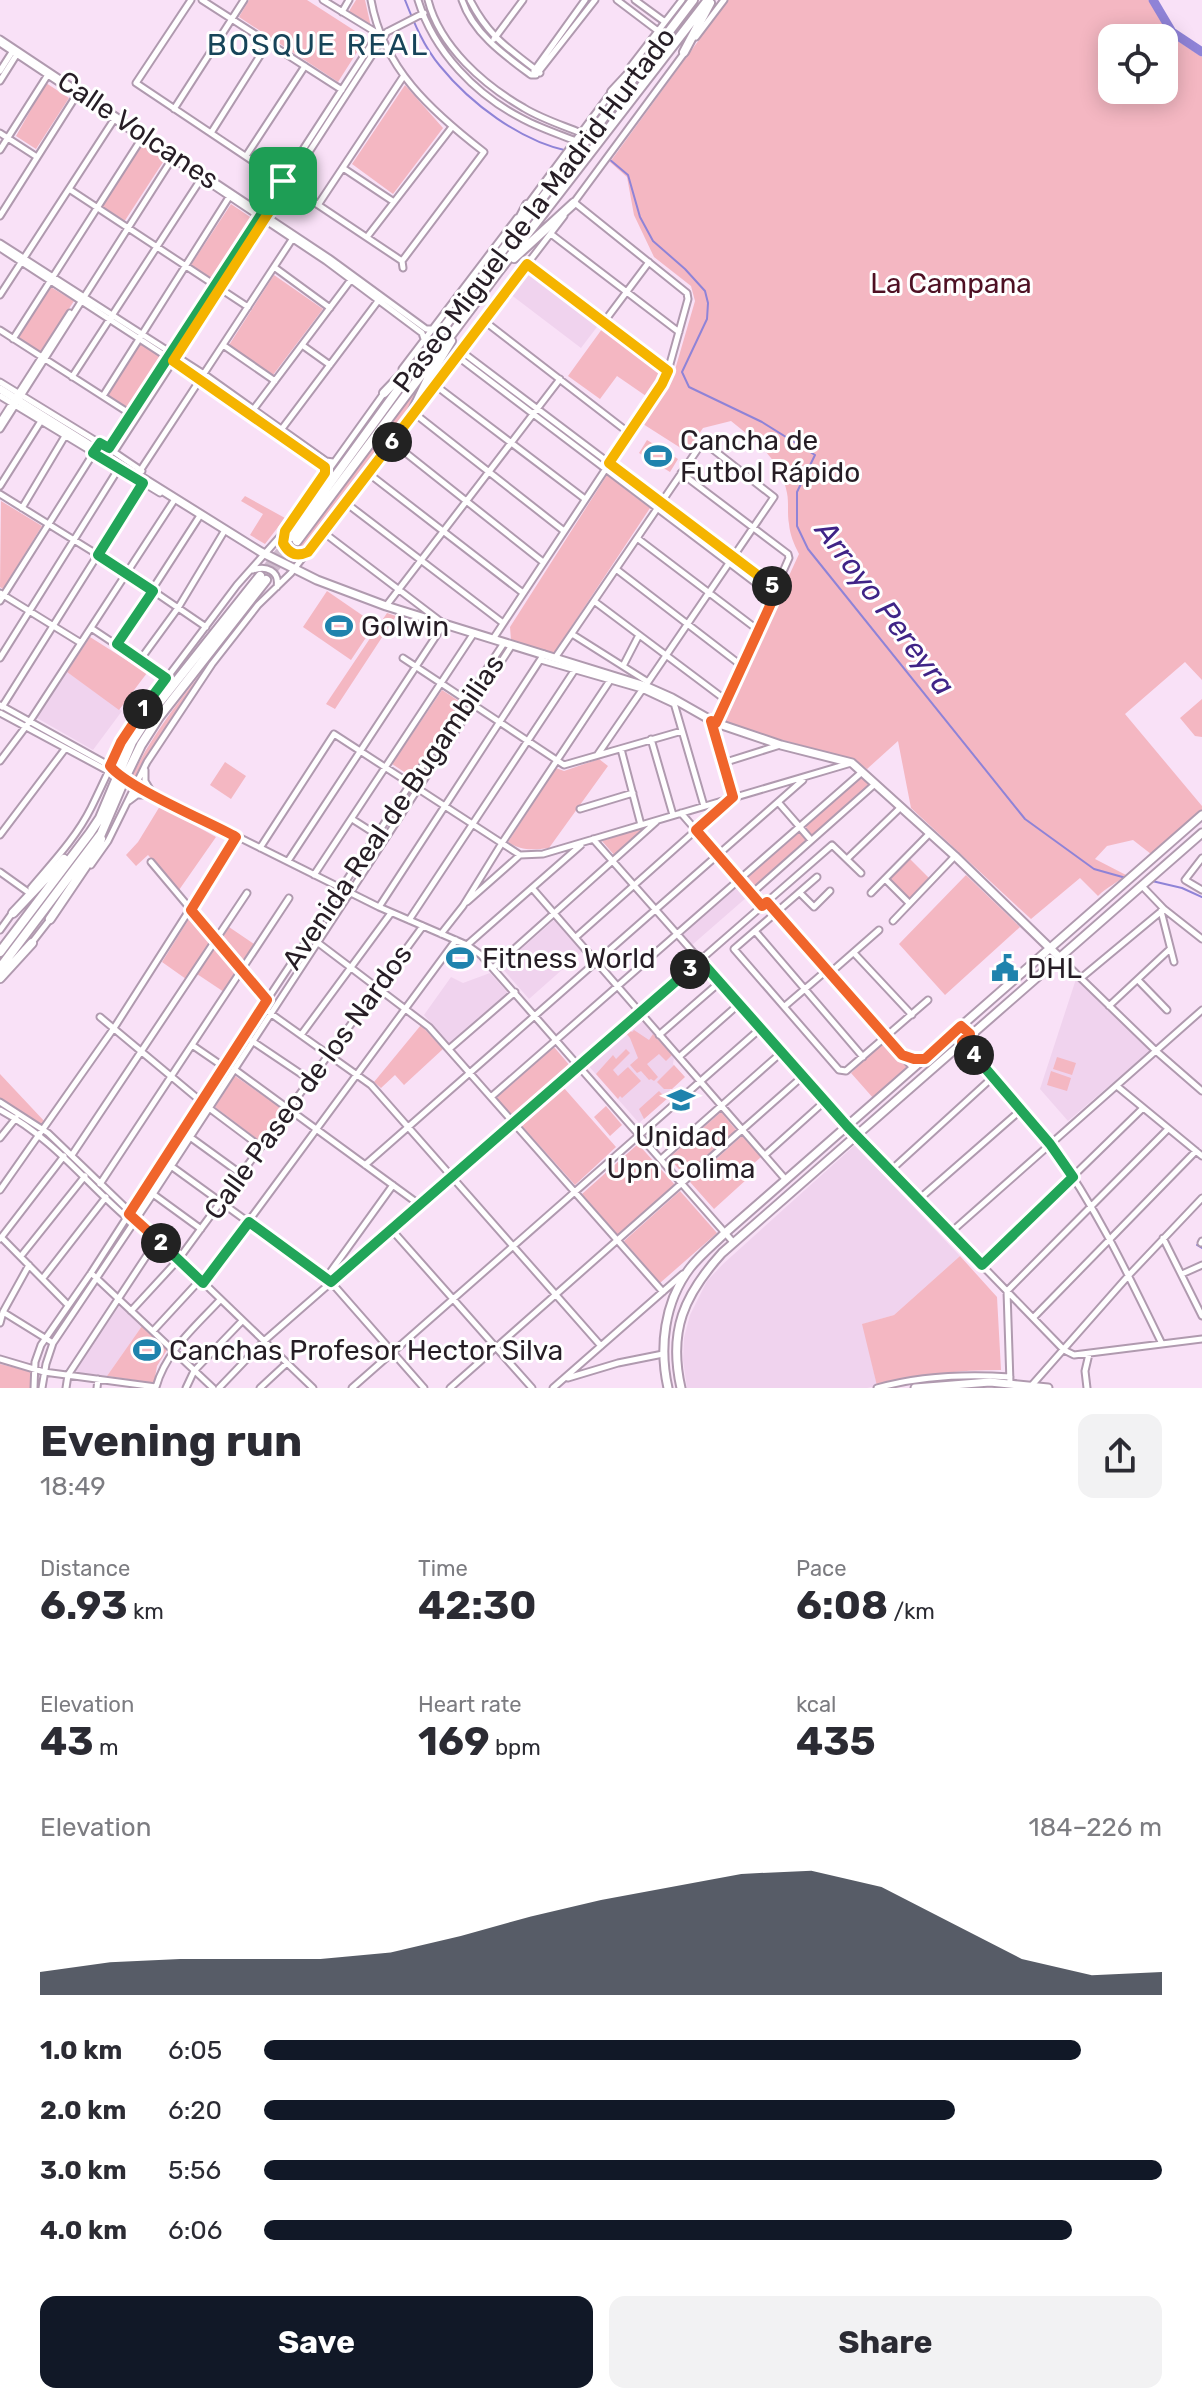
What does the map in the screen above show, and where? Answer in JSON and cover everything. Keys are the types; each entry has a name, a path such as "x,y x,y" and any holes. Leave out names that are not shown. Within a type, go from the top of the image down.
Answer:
{"highway":[{"name":"Paseo Miguel de la Madrid Hurtado","path":"291,536 427,344 498,258 573,159 578,145 667,26 693,0"},
{"name":"Paseo Miguel de la Madrid Hurtado","path":"291,536 709,0"},
{"path":"684,52 709,0"},
{"path":"612,92 667,26"},
{"path":"498,272 574,203"},
{"path":"498,258 527,205"},
{"path":"411,417 428,379 451,343 454,330"},
{"path":"384,393 427,344"},
{"path":"0,952 100,818 115,772 151,713 263,578"},
{"path":"0,968 101,834 115,805 115,772"},
{"path":"13,913 90,833"},
{"path":"50,919 98,848 101,834"},
{"path":"0,978 32,943"}],"main road":[{"path":"0,389 140,472 145,481 225,530 317,580 542,657 555,658 645,686 714,722 781,745 852,763 955,856 1059,957"},
{"path":"668,1388 663,1354 665,1331 672,1303 690,1268 725,1233 1201,818"},
{"path":"681,1388 676,1365 679,1322 696,1284 733,1242 1202,833"},
{"path":"961,1026 970,1034"},
{"path":"902,1055 925,1059"},
{"path":"915,1388 1010,1380 1048,1388"}],"street":[{"path":"191,0 133,84 246,156 403,264 487,151 452,127 403,77 380,37 371,0"},
{"path":"202,0 344,92"},
{"path":"174,109 244,0"},
{"path":"323,0 380,37"},
{"path":"342,12 349,0"},
{"path":"418,0 421,14 436,40 471,83 521,118 578,145"},
{"path":"428,0 446,38 468,65 500,93 539,116 581,133"},
{"path":"462,0 477,26 536,75"},
{"path":"470,0 493,40"},
{"path":"493,40 523,0"},
{"path":"536,75 585,0"},
{"path":"536,75 595,0"},
{"path":"617,0 658,31"},
{"path":"626,7 633,0 667,26"},
{"path":"578,145 581,133 658,31 667,26 682,0"},
{"path":"0,985 108,841 147,762 225,647 258,605 295,569 346,503 724,0"},
{"path":"112,450 380,37 431,9"},
{"name":"Calle Volcanes","path":"0,41 352,278 397,311 422,333 427,344"},
{"path":"211,133 268,43"},
{"path":"0,71 15,52"},
{"path":"0,81 15,52"},
{"path":"246,156 305,66"},
{"path":"0,150 48,74"},
{"path":"318,205 403,77"},
{"path":"0,216 78,94"},
{"path":"521,118 525,109"},
{"path":"535,125 539,116"},
{"path":"0,295 115,118"},
{"path":"367,237 452,127"},
{"path":"0,133 37,157"},
{"path":"13,339 143,137"},
{"path":"427,344 433,329 571,147 578,145"},
{"path":"0,429 172,156"},
{"path":"343,168 394,202"},
{"path":"72,377 203,176"},
{"path":"69,189 248,307"},
{"path":"103,396 230,195"},
{"path":"493,639 662,384 688,299 687,293 574,203"},
{"path":"551,234 679,332"},
{"path":"0,382 41,421 65,436 96,448 112,450 140,472 294,237"},
{"path":"0,245 202,377 295,442 326,461 334,461"},
{"path":"604,322 649,262"},
{"path":"527,264 668,371"},
{"path":"274,267 330,308"},
{"path":"252,412 352,278"},
{"path":"280,432 380,298"},
{"name":"Calle Volcanes","path":"397,311 426,329 433,329"},
{"path":"483,320 629,433"},
{"path":"0,330 134,416"},
{"path":"223,345 275,382"},
{"path":"302,345 330,365"},
{"path":"459,353 731,560 774,597"},
{"path":"386,606 560,379"},
{"path":"435,385 585,499"},
{"path":"308,552 298,555 286,549 283,543 291,536 325,473 384,393"},
{"path":"0,396 17,399"},
{"path":"0,422 17,399"},
{"path":"411,417 489,472 564,531"},
{"path":"0,486 41,421"},
{"path":"22,508 65,436"},
{"path":"295,442 325,467 325,473"},
{"path":"392,442 543,562"},
{"path":"555,658 702,443 774,497 598,755"},
{"path":"96,448 119,468 145,481 1,708 154,795 391,913 467,945 481,955 733,1242"},
{"path":"81,643 1,596 96,448"},
{"path":"0,658 119,468"},
{"path":"368,473 523,593"},
{"path":"681,473 788,554 789,558 727,701 714,722 733,797"},
{"path":"0,494 127,573 206,627"},
{"path":"0,761 28,724 174,499"},
{"path":"346,503 503,623"},
{"path":"117,644 199,514"},
{"path":"140,660 178,608 225,530"},
{"path":"288,861 444,624 323,532"},
{"path":"0,930 77,832 115,772 136,719 166,678 250,571 265,554 291,536"},
{"path":"637,538 758,630"},
{"path":"731,560 777,590"},
{"path":"250,571 265,567 272,570 276,575 277,588"},
{"path":"616,569 743,666"},
{"path":"594,601 727,701"},
{"path":"91,628 166,678"},
{"path":"314,875 474,633"},
{"path":"572,634 623,666 645,686"},
{"path":"623,666 639,635"},
{"name":"Avenida Real de Bugambilias","path":"34,1388 37,1352 466,700 509,644"},
{"name":"Avenida Real de Bugambilias","path":"42,1388 53,1343 473,705 509,644"},
{"path":"379,907 542,657 576,667 409,920"},
{"path":"403,658 564,765 682,731"},
{"path":"441,934 463,906 612,678"},
{"path":"673,701 704,806"},
{"path":"28,724 65,749 115,772"},
{"path":"260,848 334,734 520,855 543,854 852,763"},
{"path":"651,739 673,815"},
{"path":"723,763 781,745"},
{"path":"0,835 65,749"},
{"path":"621,749 641,825"},
{"path":"147,762 145,781 154,795"},
{"path":"491,1097 862,772"},
{"path":"365,1165 807,776"},
{"path":"751,894 875,784"},
{"path":"580,809 633,793"},
{"path":"127,804 137,795 154,795"},
{"path":"576,937 733,797"},
{"path":"778,802 811,840"},
{"path":"847,859 901,807"},
{"path":"681,813 751,894 777,913 913,1068"},
{"path":"352,819 377,835"},
{"path":"493,968 660,819"},
{"path":"871,893 930,833"},
{"path":"0,1190 114,1028 236,837"},
{"path":"593,839 856,1136 1064,1350 1074,1355 1202,1339"},
{"path":"467,945 585,842"},
{"path":"91,1273 216,1388 328,1280 420,1205 832,845 861,873"},
{"path":"463,906 520,855"},
{"path":"893,921 955,856"},
{"path":"1202,858 1185,880 1202,890"},
{"path":"151,862 267,1000"},
{"path":"0,872 28,892"},
{"path":"817,877 734,949 839,1070 843,1072 863,1057 928,1000"},
{"path":"886,880 909,903"},
{"path":"1142,885 1162,910 1202,939"},
{"path":"532,888 786,1180"},
{"path":"800,893 814,907 830,891"},
{"path":"72,1155 247,893"},
{"path":"100,1184 289,898"},
{"path":"1162,910 1174,962"},
{"path":"1081,978 1162,910"},
{"path":"301,1035 391,913"},
{"name":"Calle Paseo de los Nardos","path":"131,1311 178,1260 423,926"},
{"path":"785,1006 879,930"},
{"path":"755,931 863,1057"},
{"path":"153,1331 202,1282 249,1222 456,940"},
{"path":"317,942 429,1027 663,1292"},
{"path":"1109,1006 1170,949"},
{"path":"854,953 912,1015"},
{"path":"1059,957 1202,1091"},
{"path":"1138,980 1167,1010"},
{"path":"659,1035 720,982"},
{"path":"449,1049 515,992"},
{"path":"679,1057 739,1004"},
{"path":"263,1008 371,1085 601,1346"},
{"path":"950,1233 1202,1010"},
{"path":"100,1017 261,1147"},
{"path":"352,1388 761,1028"},
{"path":"252,1041 310,1080"},
{"path":"962,1042 1022,1109 1073,1177 1110,1239 1162,1344"},
{"path":"192,1045 224,1067"},
{"path":"661,1159 782,1052"},
{"path":"234,1069 420,1205"},
{"path":"450,1388 803,1076"},
{"path":"890,1171 993,1077"},
{"path":"1118,1087 1202,1156"},
{"path":"765,1155 825,1101"},
{"path":"0,1102 72,1155 106,1197 157,1240 311,1387"},
{"path":"982,1265 1143,1108"},
{"path":"918,1200 1022,1109"},
{"path":"0,1110 42,1132 64,1156 100,1184 128,1216"},
{"path":"0,1138 16,1118"},
{"path":"877,1388 920,1379 958,1376 1010,1380 1007,1291 1168,1129"},
{"path":"190,1137 241,1174"},
{"path":"1033,1318 1196,1151"},
{"path":"64,1156 0,1237 68,1305"},
{"path":"171,1166 328,1280 424,1388"},
{"path":"21,1256 86,1174"},
{"path":"328,1280 393,1185"},
{"path":"153,1194 201,1229"},
{"path":"43,1278 106,1197"},
{"path":"1032,1385 1129,1275 1201,1200"},
{"path":"391,1229 532,1388"},
{"path":"1163,1238 1202,1316"},
{"path":"66,1388 68,1375 157,1240"},
{"path":"0,1323 1,1311 29,1265"},
{"path":"1182,1274 1202,1265"},
{"path":"553,1388 690,1268"},
{"path":"0,1359 44,1372 156,1388 161,1369 173,1350 221,1300"},
{"path":"1,1311 53,1343"},
{"path":"186,1388 194,1371 242,1321"},
{"path":"1087,1388 1085,1371 1090,1353"},
{"path":"561,1383 618,1363 663,1354"},
{"path":"260,1388 287,1363"},
{"path":"97,1388 98,1379"}],"shaded area":[{"path":"529,270 600,323 581,348 510,294"},
{"path":"67,672 122,711 93,750 37,718"},
{"path":"738,886 747,897 692,945 682,933"},
{"path":"554,920 582,952 529,999 501,967"},
{"path":"490,973 508,993 450,1045 424,1015 451,977 463,983"},
{"path":"1076,979 1150,1051 1068,1121 1040,1089"},
{"path":"639,1017 674,1057 673,1064 683,1075 670,1088 669,1097 639,1123 586,1063"},
{"path":"855,1145 960,1256 894,1315 863,1324 877,1386 687,1388 684,1338 690,1315 707,1281"},
{"path":"120,1305 142,1326 107,1376 74,1372"}],"green space":[{"path":"249,0 307,0 366,38 338,82 239,17"},
{"path":"356,0 365,0 371,27 348,13"},
{"name":"La Campana","path":"728,0 1148,0 1156,7 1164,24 1098,24 1098,104 1178,104 1178,41 1202,57 1202,680 1185,662 1125,714 1202,806 1202,810 1151,854 1133,840 1107,846 1095,859 1126,875 1098,896 1080,878 1031,919 911,808 898,741 867,769 854,759 722,721 799,554 792,539 787,493 779,471 758,444 731,421 703,428 687,452 643,424 672,380 695,301 691,286 654,257 634,215 627,177 610,162"},
{"path":"46,83 69,98 36,149 16,136"},
{"path":"405,85 443,128 393,194 352,164"},
{"path":"142,144 165,159 124,222 101,207"},
{"path":"231,204 253,219 213,279 191,265"},
{"path":"274,275 323,309 273,375 229,345"},
{"path":"49,286 74,301 40,353 17,336"},
{"path":"602,329 663,373 646,396 617,376 600,399 568,376"},
{"path":"140,343 163,358 129,410 107,395"},
{"path":"438,359 407,418 307,550 296,551"},
{"name":"Cancha de Futbol Rápido","path":"647,440 678,459 670,472 639,453"},
{"path":"607,475 650,508 554,653 511,640 510,627"},
{"path":"245,496 285,518 265,544 250,535 263,514 241,501"},
{"path":"1,501 42,526 3,589 0,587"},
{"name":"Golwin","path":"327,591 375,624 351,660 303,627"},
{"path":"387,613 396,616 335,709 326,704"},
{"path":"90,637 147,673 119,710 67,672"},
{"path":"209,663 184,705 154,745 137,778 133,779 140,760 158,731"},
{"path":"442,690 462,703 412,777 392,764"},
{"path":"1202,699 1202,737 1195,736 1180,718"},
{"path":"599,759 608,766 549,848 527,849 508,842 556,768 564,771"},
{"path":"225,762 246,776 231,799 210,785"},
{"path":"861,775 870,786 812,835 804,825"},
{"path":"160,806 216,837 179,890 148,855 136,866 126,855 138,842"},
{"path":"650,825 615,856 602,841"},
{"path":"799,830 808,840 754,888 745,878"},
{"path":"910,859 930,879 910,900 889,880"},
{"path":"966,875 1020,927 945,995 899,944"},
{"path":"190,917 211,941 186,979 162,962"},
{"path":"229,927 254,944 242,962 221,939"},
{"path":"215,946 237,971 224,992 197,974"},
{"path":"421,1025 443,1049 404,1085 395,1075 381,1088 374,1082"},
{"path":"626,1028 649,1040 653,1034 672,1055 666,1061 659,1054 647,1064 658,1077 654,1081 641,1071 637,1073 630,1065 638,1058 624,1031"},
{"path":"884,1042 908,1068 874,1099 851,1073"},
{"path":"554,1047 571,1067 514,1118 496,1098"},
{"path":"626,1049 630,1053 613,1070 618,1076 628,1067 641,1081 618,1099 596,1074 613,1055 616,1059"},
{"path":"1057,1057 1076,1063 1072,1075 1053,1069"},
{"path":"674,1065 685,1077 672,1089 664,1089 657,1082"},
{"path":"1051,1071 1071,1078 1067,1091 1047,1085"},
{"path":"0,1074 46,1123 44,1126 0,1100"},
{"path":"235,1076 284,1110 261,1142 215,1107"},
{"path":"564,1088 616,1147 575,1185 522,1126"},
{"path":"659,1091 669,1097 644,1119 639,1109"},
{"path":"606,1106 622,1125 610,1136 594,1117"},
{"path":"721,1112 737,1131 685,1176 669,1158"},
{"path":"742,1136 761,1157 743,1173 747,1179 714,1209 690,1182"},
{"path":"638,1144 675,1185 618,1235 582,1194"},
{"path":"680,1191 717,1233 660,1283 624,1241"},
{"path":"960,1256 997,1297 1001,1370 938,1374 877,1386 862,1324 894,1315"},
{"path":"142,1326 167,1350 157,1366 154,1383 107,1376"},
{"path":"0,1364 32,1372 32,1388 0,1388"}],"waterway":[{"name":"Arroyo Pereyra","path":"405,0 429,51 452,80 481,107 532,139 568,151"},
{"path":"1153,0 1172,32 1202,52"},
{"name":"Arroyo Pereyra","path":"609,159 628,175 640,217 653,241 705,291 707,319 682,372 689,387 762,422 815,455 797,492 797,526 808,549 1025,819 1094,869 1126,878"},
{"name":"Arroyo Pereyra","path":"1152,881 1182,888 1202,897"},
{"path":"1197,1245 1202,1248"}],"tunnel":[{"path":"260,576 291,537"},
{"path":"266,580 297,541"}],"place":[{"name":"Cancha de Futbol Rápido","path":"658,456"},
{"name":"Golwin","path":"339,626"},
{"name":"Fitness World","path":"460,958"},
{"name":"DHL","path":"1005,968"},
{"name":"Unidad Upn Colima","path":"681,1100"},
{"name":"Canchas Profesor Hector Silva","path":"147,1350"}],"district":[{"name":"BOSQUE REAL","path":"318,45"}],"route":[{"path":"283,181 287,184 173,361 325,467 325,473 282,538 291,553 298,555 308,552 527,264 668,371 609,463 777,590 716,723 711,721 733,797 696,830 762,906 767,902 902,1055 925,1059 961,1026 970,1034 962,1042 1022,1109 1073,1177 982,1265 847,1126 700,960 331,1282 249,1222 203,1283 129,1214 267,1000 191,910 236,837 154,795 110,766 121,742 166,678 117,644 153,591 98,555 143,483 93,453 100,443 109,448 283,181"}]}
